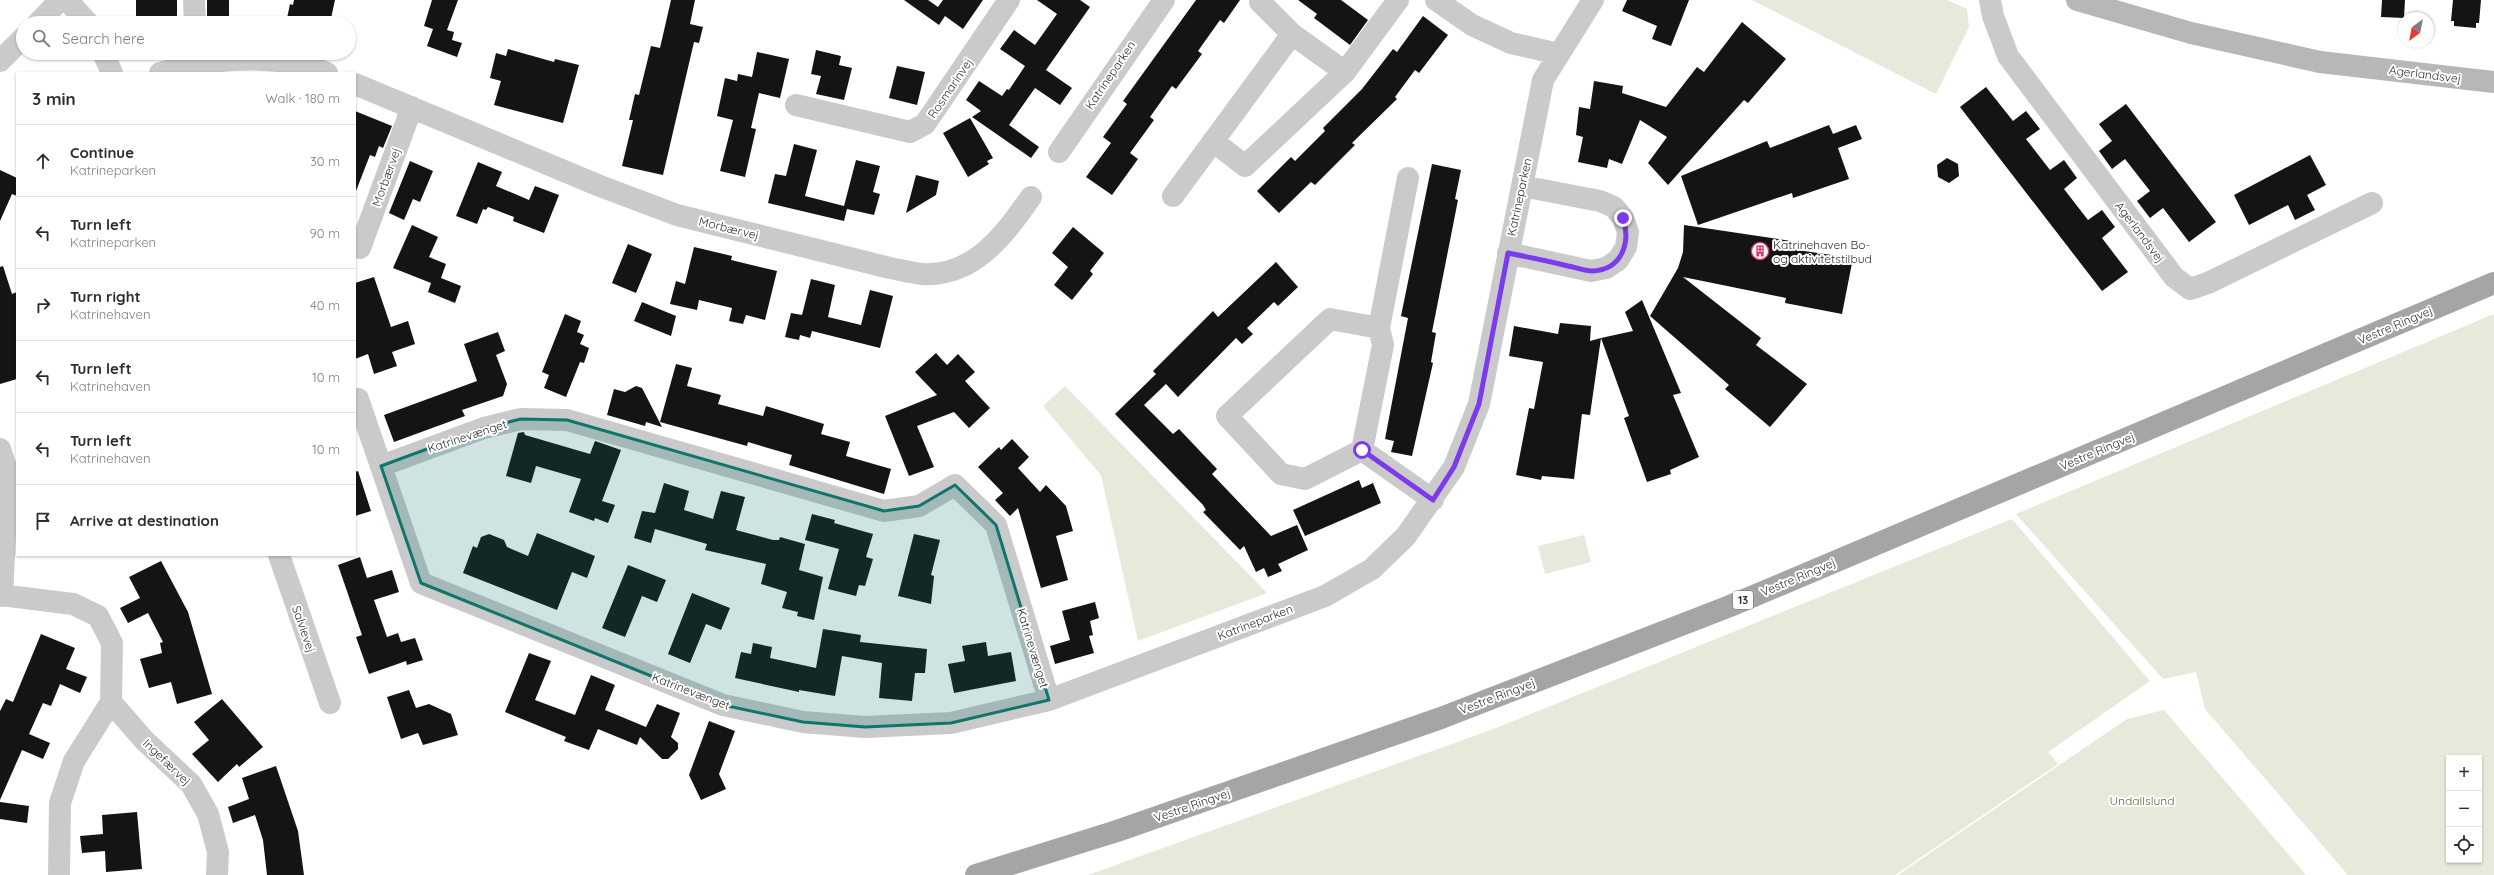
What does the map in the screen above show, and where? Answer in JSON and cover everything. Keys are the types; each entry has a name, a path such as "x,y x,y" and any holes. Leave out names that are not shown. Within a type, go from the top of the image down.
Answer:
{"main road":[{"name":"Vestre Ringvej","path":"976,875 1117,831 1441,718 1708,614 2494,283"}],"street":[{"path":"45,16 60,0"},
{"path":"66,0 81,16"},
{"path":"194,0 195,16"},
{"name":"Rosmarinvej","path":"796,105 910,132 920,129 925,124 1009,0"},
{"name":"Katrineparken","path":"1059,152 1164,0"},
{"path":"1213,141 1245,166 1345,72 1398,0"},
{"path":"1436,0 1472,26 1511,43 1559,54"},
{"name":"Katrineparken","path":"1049,700 1325,596 1372,569 1406,536 1433,500 1454,467 1479,404 1543,80 1578,27 1592,0"},
{"name":"Agerlandsvej","path":"1990,0 1993,16 2008,56 2174,277 2190,289 2208,283 2372,203"},
{"name":"Agerlandsvej","path":"2077,0 2191,33 2320,62 2494,82"},
{"path":"1260,2 1292,34 1345,72"},
{"path":"1174,196 1292,34"},
{"path":"0,61 16,45"},
{"path":"106,60 112,72"},
{"path":"162,72 192,60"},
{"path":"269,60 323,72"},
{"name":"Morbærvej","path":"356,84 594,184 677,215 890,268 924,274 953,271 976,259 1008,230 1031,197"},
{"name":"Morbærvej","path":"360,248 412,107"},
{"path":"1362,450 1383,345 1379,328 1408,178"},
{"path":"1508,253 1591,271 1606,268 1618,260 1626,247 1628,232 1623,218 1614,207 1600,201 1522,186"},
{"path":"1362,450 1305,480 1280,474 1227,416 1330,319 1379,328"},
{"name":"Katrinevænget","path":"358,399 421,583 723,705 803,722 865,727 950,723 1049,700 996,525 955,485 919,506 884,511 567,420 521,419 484,428 381,466"},
{"path":"0,449 8,473 1,596 73,604 98,616 112,643 111,702 74,761 60,803 59,875"},
{"path":"1362,450 1433,500"},
{"name":"Salvievej","path":"278,556 330,703"},
{"name":"Ingefærvej","path":"111,702 144,740 191,784 208,814 218,852 217,875"}],"highlighted area":[{"path":"521,419 567,420 884,511 919,506 955,485 996,525 1049,700 951,723 865,727 803,722 723,705 421,583 381,466 484,428"}],"green space":[{"path":"1752,0 1947,0 1967,9 1969,27 1936,94"},
{"path":"2494,314 2494,875 2348,875 2205,709 2196,672 2163,679 2016,514"},
{"path":"1065,386 1267,593 1138,641 1101,475 1043,406"},
{"path":"2012,519 2150,681 2048,752 2058,764 1895,875 1088,875 1496,728"},
{"path":"1584,535 1591,562 1545,574 1538,546"},
{"name":"Undallslund","path":"2164,710 2306,875 1898,875 2127,719"}],"building":[{"path":"136,0 177,0 177,16 136,16"},
{"path":"207,0 229,0 229,16 207,16"},
{"path":"294,0 335,0 332,16 287,16 290,4 293,5"},
{"path":"432,0 458,0 447,30 454,32 452,40 462,43 457,57 427,46 433,29 424,26"},
{"path":"671,0 695,0 690,24 703,27 699,43 694,42 663,175 622,166 633,120 629,120 635,94 639,95 651,46 660,48"},
{"path":"904,0 928,0 938,7 943,0 983,0 963,29 945,16 939,25"},
{"path":"1037,0 1080,0 1090,7 1046,70 1072,88 1060,105 1035,88 1009,125 1039,147 1031,158 972,117 981,111 966,100 979,81 1002,96 1007,89 1009,90 1025,66 1000,49 1014,30 1035,45 1057,14"},
{"path":"1196,0 1240,0 1224,23 1220,20 1198,51 1202,54 1176,89 1172,86 1150,117 1154,120 1130,153 1138,159 1112,195 1086,177 1111,143 1103,137 1127,104 1123,101"},
{"path":"1298,0 1341,0 1368,20 1350,45 1314,18 1317,14"},
{"path":"1627,0 1689,0 1671,46 1652,39 1657,26 1622,11"},
{"path":"2382,0 2405,0 2404,12 2398,12 2398,18 2381,17"},
{"path":"2453,0 2481,0 2479,23 2476,23 2476,28 2454,26 2454,21 2451,21"},
{"path":"1423,16 1448,35 1419,73 1415,70 1395,97 1397,99 1352,143 1355,145 1315,185 1311,182 1279,213 1257,191 1291,157 1295,161 1325,131 1323,128 1362,89 1393,49 1397,52"},
{"path":"1742,22 1786,59 1748,103 1744,100 1668,185 1648,163 1667,137 1640,120 1622,164 1609,159 1607,168 1578,162 1583,137 1576,135 1579,107 1590,109 1594,81 1623,86 1622,93 1666,107 1697,67 1704,72"},
{"path":"508,49 554,62 555,59 579,65 563,123 494,105 501,81 490,78 496,53 506,56"},
{"path":"816,50 841,56 839,65 852,68 844,100 816,94 821,76 811,74"},
{"path":"757,52 789,59 780,98 759,93 751,128 756,129 745,177 720,171 733,120 717,116 725,78 737,81 738,74 752,77"},
{"path":"897,66 925,72 917,105 889,98"},
{"path":"1986,87 2013,121 2026,111 2040,129 2026,139 2050,170 2064,160 2077,178 2064,189 2088,220 2102,210 2115,227 2102,238 2128,272 2102,291 1960,107"},
{"path":"2126,104 2216,222 2189,242 2163,208 2150,218 2137,201 2150,191 2125,159 2112,169 2099,151 2112,141 2099,124"},
{"path":"356,111 392,126 383,148 379,146 375,157 370,155 356,191"},
{"path":"970,118 993,158 987,161 989,164 968,177 943,133"},
{"path":"1829,125 1833,134 1856,125 1862,139 1838,148 1849,179 1793,198 1792,193 1698,225 1681,176 1767,141 1770,148"},
{"path":"794,144 817,150 805,196 844,206 856,160 880,166 873,192 880,194 874,215 847,209 844,221 768,203 775,174 786,176"},
{"path":"2310,155 2326,185 2307,195 2315,210 2295,220 2288,205 2249,225 2234,195"},
{"path":"1947,158 1958,164 1959,176 1949,183 1938,177 1937,165"},
{"path":"410,161 433,171 420,202 413,199 404,220 389,213"},
{"path":"478,162 502,172 496,186 529,200 535,186 559,195 544,233 513,221 514,217 488,207 486,210 483,209 477,224 456,216"},
{"path":"1432,164 1461,170 1455,199 1458,200 1432,332 1436,333 1431,362 1433,363 1412,456 1391,452 1394,441 1385,439 1408,318 1401,316"},
{"path":"0,170 16,178 16,196 12,194 0,221"},
{"path":"916,175 939,181 936,195 906,213"},
{"path":"412,225 438,237 429,257 446,264 441,278 461,286 455,303 428,292 431,283 393,268"},
{"path":"1684,225 1791,241 1790,249 1853,258 1842,314 1785,303 1786,298 1683,277 1761,338 1756,345 1807,384 1770,427 1725,389 1729,385 1650,316 1678,268 1683,252"},
{"path":"1073,227 1104,253 1090,271 1093,274 1072,300 1054,285 1068,267 1052,253"},
{"path":"628,244 652,254 636,293 612,283"},
{"path":"694,247 732,256 731,260 777,271 765,320 746,315 743,324 729,321 732,308 699,300 697,310 670,304 676,281 685,284"},
{"path":"1276,262 1298,287 1278,306 1274,302 1247,328 1253,334 1242,344 1236,338 1178,397 1166,384 1144,405 1173,434 1179,429 1217,469 1212,474 1271,536 1297,525 1308,550 1278,564 1282,571 1268,577 1264,568 1256,572 1244,546 1240,550 1203,512 1206,510 1203,505 1115,414 1156,374 1153,371 1213,311 1218,317"},
{"path":"3,266 12,294 16,292 16,379 0,384 0,267"},
{"path":"374,277 391,327 408,321 415,344 392,352 397,366 374,374 368,354 356,359 356,283"},
{"path":"811,279 835,285 828,317 861,325 870,290 893,296 880,348 812,331 810,338 800,335 799,340 785,337 791,313 802,315"},
{"path":"1642,300 1681,393 1673,395 1699,457 1670,470 1671,474 1647,482 1624,418 1629,416 1601,338 1633,331 1625,312"},
{"path":"642,302 676,316 671,336 634,321"},
{"path":"565,314 581,321 577,332 584,335 580,344 589,348 584,363 580,362 566,397 544,388 549,375 542,372"},
{"path":"1560,323 1591,326 1590,341 1601,338 1590,415 1582,414 1574,479 1542,476 1541,480 1516,475 1529,408 1534,409 1543,362 1509,356 1514,326 1558,334"},
{"path":"498,332 505,351 496,355 507,384 503,396 462,410 465,416 394,442 384,415 477,381 464,344"},
{"path":"936,353 947,365 958,354 975,372 965,381 990,408 969,428 954,412 917,426 934,467 909,476 885,416 937,395 915,372"},
{"path":"676,364 692,368 687,386 721,395 718,404 763,416 766,406 824,424 821,434 850,442 846,456 891,469 884,494 789,465 792,455 748,442 747,446 660,422"},
{"path":"636,386 642,388 662,427 646,422 645,426 607,415 614,389 625,392"},
{"path":"524,432 525,435 590,454 595,441 621,450 602,501 615,505 608,523 595,518 594,521 569,512 581,479 536,466 531,483 506,476 518,433"},
{"path":"1012,439 1029,457 1018,468 1040,492 1046,485 1066,506 1073,531 1056,536 1068,580 1041,588 1018,508 1010,516 995,500 1003,493 978,467 999,447 1001,450"},
{"path":"358,471 371,511 356,516 356,472"},
{"path":"1359,480 1362,488 1373,483 1381,503 1305,536 1293,510"},
{"path":"664,483 689,491 684,510 713,519 721,491 745,497 736,530 773,540 779,540 780,537 805,544 799,570 823,577 814,620 797,616 798,612 782,608 787,592 761,584 766,564 705,550 707,544 655,529 651,543 634,538 642,511 655,513"},
{"path":"812,514 835,520 834,523 873,534 866,557 873,559 865,586 859,585 856,596 828,589 839,549 805,540"},
{"path":"537,533 595,556 587,578 572,572 557,610 463,573 473,546 477,548 481,537 489,534 504,540 507,547 528,556"},
{"path":"914,534 940,540 931,575 934,576 931,604 898,596"},
{"path":"360,557 367,578 392,570 399,592 374,600 387,637 398,633 401,642 415,638 423,660 407,665 406,661 369,674 356,637 362,635 338,565"},
{"path":"161,561 188,612 212,694 177,704 171,682 149,688 140,659 162,653 160,643 163,642 148,613 128,623 120,608 140,598 129,577"},
{"path":"628,565 666,580 657,602 642,596 625,637 602,628"},
{"path":"692,593 730,608 721,630 706,624 690,663 668,654"},
{"path":"1095,602 1099,618 1090,621 1093,635 1089,636 1094,653 1055,664 1050,646 1070,640 1062,611"},
{"path":"823,629 861,635 860,642 927,649 925,673 915,673 912,701 879,698 882,663 842,656 835,696 799,690 799,692 735,678 741,652 751,654 753,643 772,647 770,658 816,668"},
{"path":"41,634 75,648 66,669 87,677 80,693 60,684 51,706 43,703 29,734 50,743 43,759 22,750 0,800 0,711 6,699 13,702"},
{"path":"986,642 988,656 1011,652 1016,681 954,693 948,664 965,661 962,646"},
{"path":"529,653 551,661 535,700 575,715 591,675 615,685 605,710 646,727 657,704 680,713 671,737 678,743 678,749 668,759 662,759 640,737 637,745 598,729 589,750 564,741 566,737 505,712"},
{"path":"409,690 416,708 429,704 451,714 458,735 423,745 418,733 401,739 387,697"},
{"path":"222,699 263,747 239,767 237,764 218,782 192,754 209,740 194,722"},
{"path":"709,721 735,731 719,774 726,789 701,800 689,775"},
{"path":"276,766 298,831 304,875 267,875 263,840 255,815 233,823 228,807 249,799 242,778"},
{"path":"0,802 29,806 27,823 0,819"},
{"path":"137,812 142,869 106,872 105,851 82,853 80,836 103,834 102,815"}],"place":[{"name":"Katrinehaven Bo- og aktivitetstilbud","path":"1760,251"}],"route":[{"path":"1362,450 1433,500 1454,467 1479,404 1508,253 1591,271 1606,268 1618,260 1626,247 1628,232 1623,218"}]}
